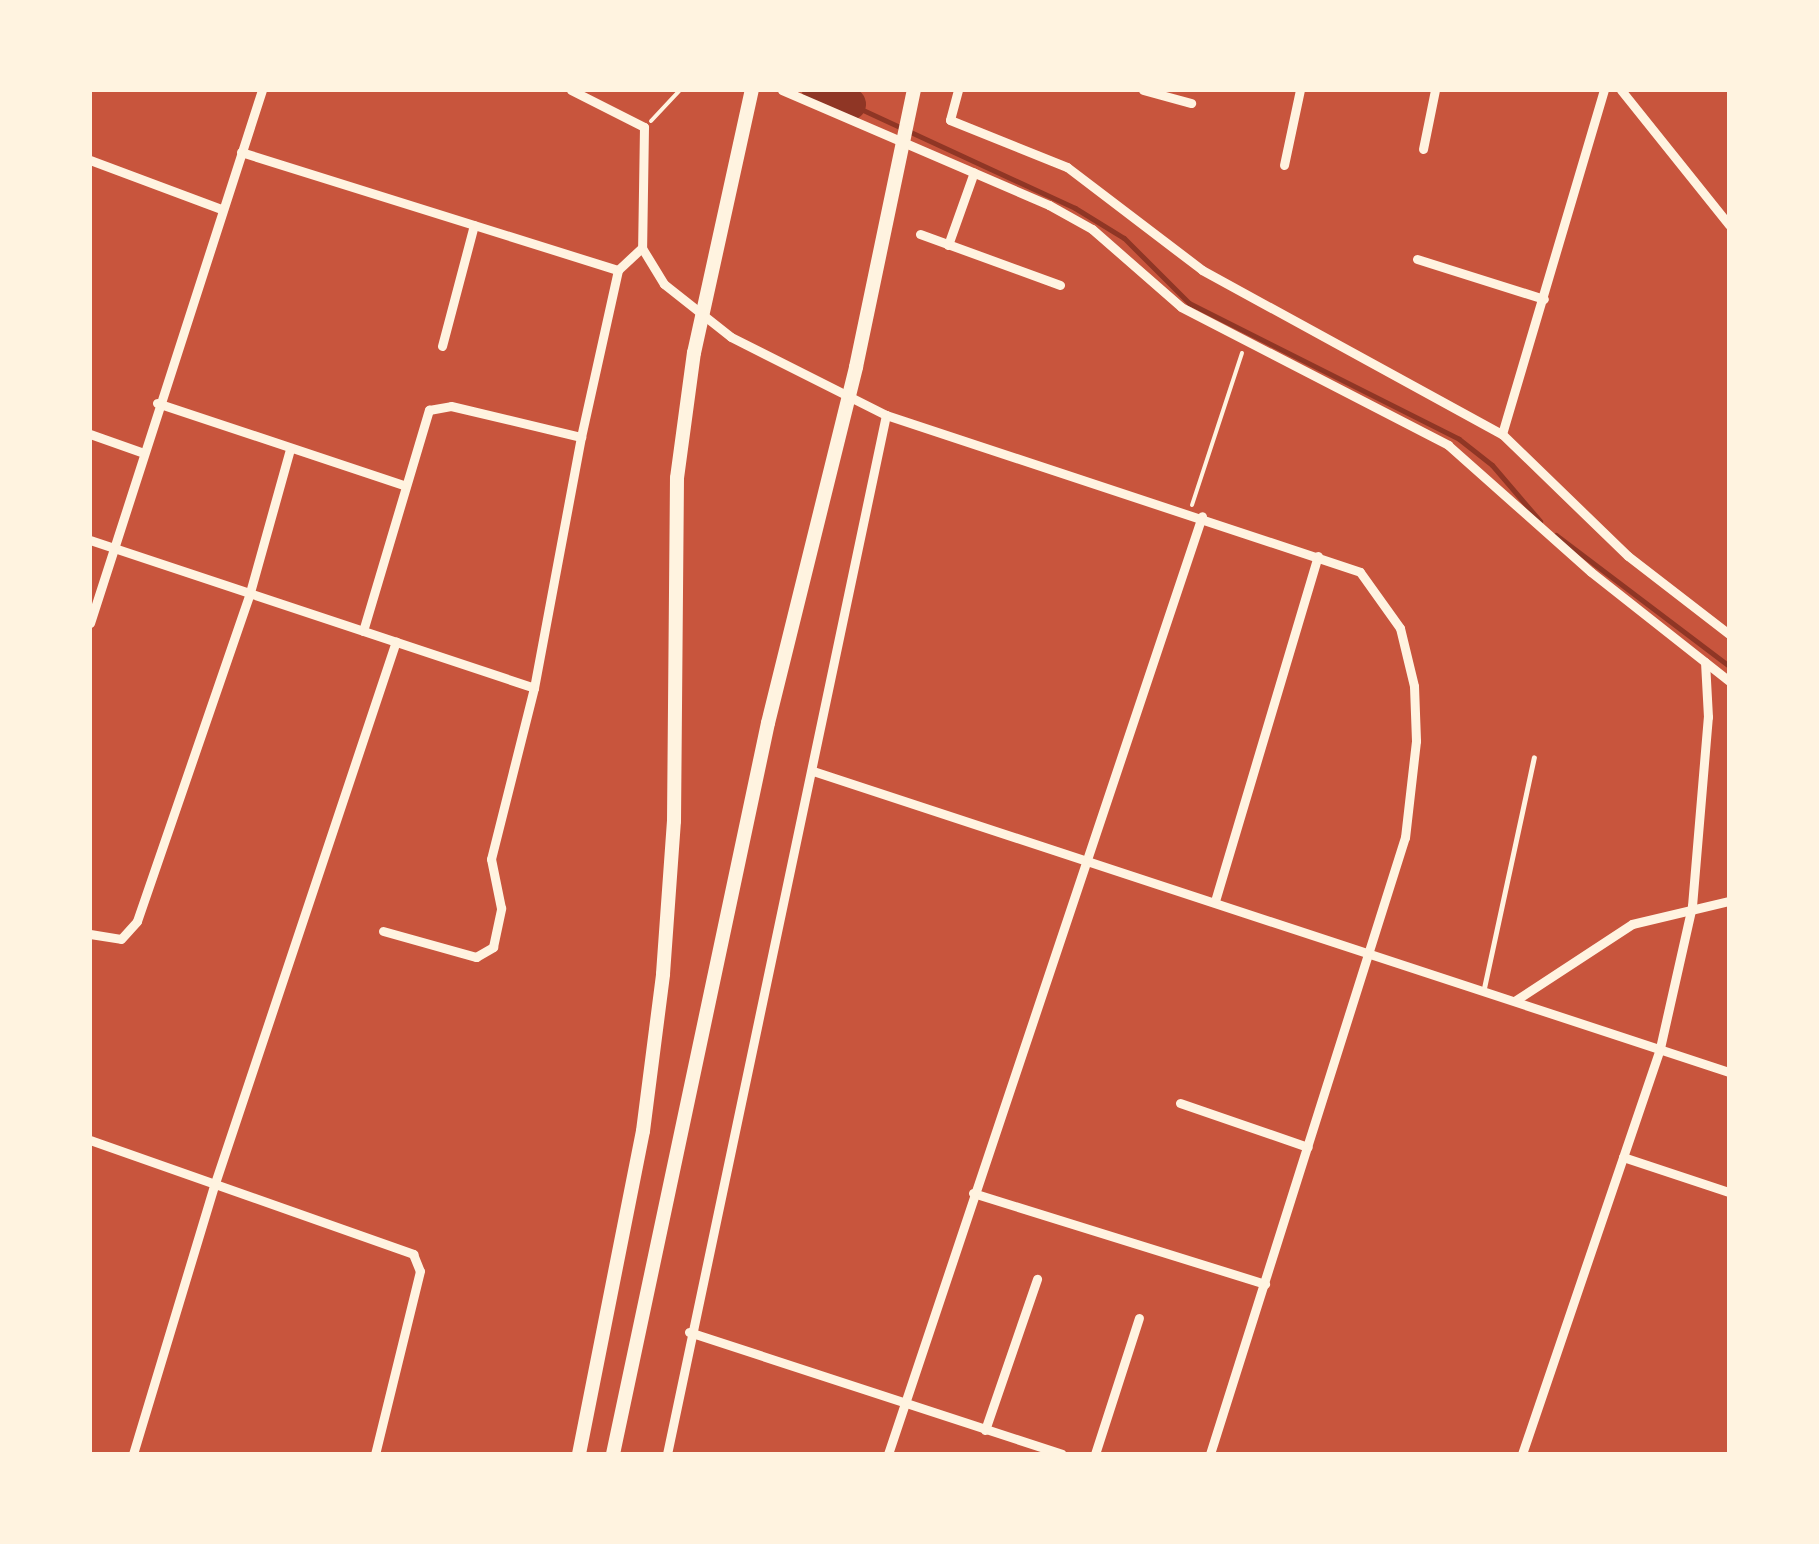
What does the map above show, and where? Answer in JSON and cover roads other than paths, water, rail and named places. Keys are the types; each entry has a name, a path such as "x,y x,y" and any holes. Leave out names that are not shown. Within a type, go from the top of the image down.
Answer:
{"main road":[{"path":"579,1454 643,1131 664,974 674,821 677,478 694,353 752,90"},
{"path":"614,1454 764,741 856,367 913,93"}],"street":[{"path":"90,623 141,452 262,90"},
{"path":"571,90 644,127 642,248 664,284 732,337 886,415 1190,512 1360,572 1400,628 1414,686 1414,788 1370,953 1210,1454"},
{"path":"782,90 974,172 1092,229 1180,307 1246,344 1386,410 1481,468 1591,572 1729,681"},
{"path":"1144,90 1190,103"},
{"path":"1284,165 1300,90"},
{"path":"1422,149 1435,90"},
{"path":"1502,434 1604,90"},
{"path":"1621,90 1729,226"},
{"path":"955,95 950,120 1067,167 1202,270 1502,434 1628,556 1729,634"},
{"path":"241,152 618,270"},
{"path":"90,160 222,209"},
{"path":"948,245 974,172"},
{"path":"442,346 474,225"},
{"path":"920,234 1060,284"},
{"path":"383,931 476,957 494,948 501,908 491,859 534,688 581,437 618,270 642,248"},
{"path":"1417,259 1544,299"},
{"path":"157,403 406,486"},
{"path":"363,630 423,417 451,406 581,437"},
{"path":"667,1454 689,1332 813,770 886,415"},
{"path":"90,434 141,452"},
{"path":"90,934 113,940 133,930 249,596 290,449"},
{"path":"888,1454 1202,516"},
{"path":"90,540 534,688"},
{"path":"1215,901 1318,556"},
{"path":"133,1454 215,1183 396,642"},
{"path":"1522,1454 1660,1048 1692,906 1708,716 1705,662"},
{"path":"813,770 1086,863 1484,988 1729,1072"},
{"path":"1516,1000 1632,924 1692,906 1729,901"},
{"path":"1180,1103 1308,1148"},
{"path":"90,1140 404,1250 420,1271 375,1454"},
{"path":"1624,1158 1729,1192"},
{"path":"973,1193 1264,1284"},
{"path":"985,1430 1037,1279"},
{"path":"1094,1454 1139,1318"},
{"path":"689,1332 1062,1454"}],"lane":[{"path":"1484,988 1534,756"}],"waterway":[{"path":"818,90 850,104"},
{"path":"850,104 1075,208 1124,238 1189,303 1459,439 1492,465 1540,521"},
{"path":"1556,535 1729,666"}]}
